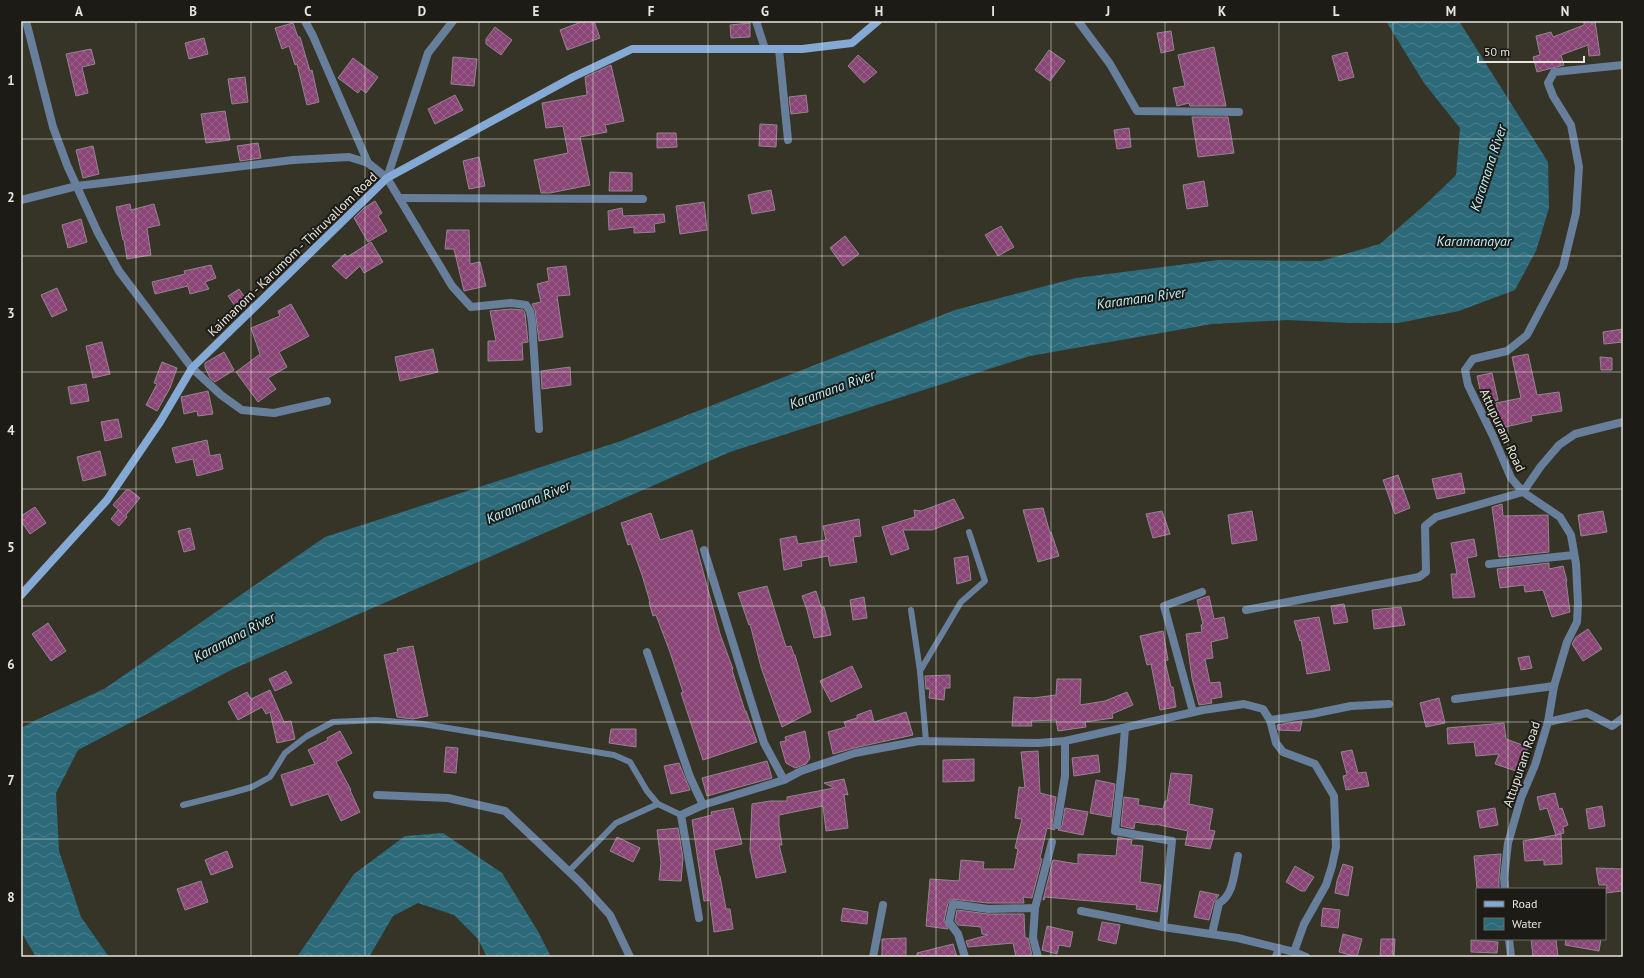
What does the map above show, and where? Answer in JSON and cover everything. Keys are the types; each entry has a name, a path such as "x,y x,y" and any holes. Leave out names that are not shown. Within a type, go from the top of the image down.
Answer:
{"main road":[{"name":"Kaimanom - Karumom - Thiruvallom Road","path":"21,595 107,500 160,422 192,368 388,178 573,77 632,50 802,49 852,42 878,21"}],"street":[{"path":"26,21 53,127 98,233 118,271 192,368 221,395 242,410 274,413 327,401"},
{"path":"305,21 313,36 368,163"},
{"path":"388,178 428,53 453,21"},
{"path":"756,21 766,49"},
{"path":"1078,21 1110,64 1137,111 1239,112"},
{"path":"779,49 788,140"},
{"name":"Attupuram Road","path":"1505,888 1504,878 1508,843 1521,798 1536,765 1548,722 1554,686 1567,642 1577,622 1578,603 1571,535 1560,518 1522,492 1511,478 1493,436 1468,385 1465,370 1473,359 1507,352 1527,335 1564,268 1576,213 1579,167 1571,125 1553,96 1548,83 1554,72 1623,65"},
{"path":"21,200 77,186 321,158 350,157 368,163 388,178 452,286 472,307 521,303 526,305 530,311 532,322 538,429"},
{"path":"399,198 643,200"},
{"path":"1246,610 1419,577 1426,572 1426,526 1436,517 1522,492 1559,445 1576,434 1623,422"},
{"path":"704,550 764,743 784,780"},
{"path":"1489,564 1574,555"},
{"path":"1193,712 1164,606 1202,592"},
{"path":"648,652 690,777 703,805"},
{"path":"1455,699 1554,686"},
{"path":"699,918 681,815 703,805 784,780 801,771 855,753 919,741 1038,743 1065,741 1193,712 1244,704 1262,709 1270,720 1276,743 1283,752 1315,764 1334,796 1336,847 1332,866 1326,885 1304,924 1294,952"},
{"path":"1270,720 1312,714 1351,706 1389,704"},
{"path":"1548,722 1587,713 1612,726 1623,718"},
{"path":"1125,728 1115,831 1172,841 1163,927"},
{"path":"1057,825 1065,776 1065,741"},
{"path":"377,796 448,798 505,811 568,871 610,915 630,957"},
{"path":"1038,957 1033,938 1035,908 1052,842"},
{"path":"1212,934 1219,903 1229,894 1238,856"},
{"path":"965,957 958,934 949,922 953,904 988,909 1035,908"},
{"path":"873,957 883,906"},
{"path":"1081,911 1163,927 1238,938 1294,952 1306,957"},
{"path":"1509,940 1511,957"},
{"path":"1276,957 1279,948"}],"lane":[{"path":"920,671 961,602 985,581 969,532"},
{"path":"911,610 920,671 926,741"},
{"path":"183,805 231,794 270,777 284,753 307,736 333,722 376,720 422,724 614,755 630,762 647,791 658,804 681,815"},
{"path":"568,871 616,823 658,804"}],"water":[{"name":"Karamanayar","path":"1386,21 1459,21 1548,162 1549,208 1536,251 1515,290 1459,311 1398,323 1351,323 1287,320 1212,324 1030,356 730,452 233,669 78,750 56,793 59,851 81,917 109,957 36,957 21,932 21,728 104,689 325,537 621,441 955,310 1076,278 1218,260 1321,261 1380,244 1427,203 1456,175 1460,128 1424,83"},
{"path":"443,833 502,873 539,933 551,957 487,957 478,939 454,915 418,903 393,916 369,957 297,957 354,874 405,836"}],"building":[{"path":"584,21 594,21 600,38 567,50 560,30"},
{"path":"1584,21 1595,21 1600,55 1589,56 1588,45 1561,55 1564,65 1537,72 1533,57 1540,55 1536,36 1551,32 1553,37 1584,25"},
{"path":"293,23 298,37 300,37 310,71 312,70 319,102 307,105 297,64 295,65 289,46 282,49 275,28"},
{"path":"750,23 750,37 731,38 730,25"},
{"path":"495,27 512,40 501,55 486,44 486,39"},
{"path":"1171,31 1174,50 1161,53 1157,33"},
{"path":"204,38 208,54 189,59 185,43"},
{"path":"1214,47 1226,106 1190,106 1189,103 1177,106 1173,88 1185,86 1178,55"},
{"path":"91,49 95,64 82,67 88,93 76,96 66,54"},
{"path":"1049,50 1065,61 1050,81 1035,70"},
{"path":"1347,52 1354,77 1339,81 1332,56"},
{"path":"858,55 877,72 864,83 848,66"},
{"path":"453,57 477,59 474,86 451,84"},
{"path":"353,58 378,77 366,93 361,89 358,93 338,78"},
{"path":"611,65 624,121 605,125 607,132 580,137 590,185 550,193 541,193 534,160 568,153 563,126 546,128 542,103 587,95 585,77"},
{"path":"245,77 248,102 232,104 228,79"},
{"path":"455,95 463,110 435,124 428,109"},
{"path":"806,95 808,112 791,114 789,97"},
{"path":"225,111 230,140 206,143 201,114"},
{"path":"1192,117 1228,117 1234,153 1198,157"},
{"path":"760,124 777,125 776,147 759,146"},
{"path":"1129,128 1131,147 1117,149 1114,130"},
{"path":"657,133 676,133 677,147 657,148"},
{"path":"258,143 261,158 240,161 237,146"},
{"path":"93,146 99,174 83,178 76,150"},
{"path":"479,157 485,186 469,189 463,161"},
{"path":"610,172 632,173 632,191 609,191"},
{"path":"1204,181 1208,206 1187,209 1183,185"},
{"path":"771,190 775,210 752,214 748,195"},
{"path":"375,201 382,213 378,216 387,231 368,242 354,218 364,208"},
{"path":"704,202 707,230 680,234 676,206"},
{"path":"130,204 131,210 154,204 160,225 147,228 151,255 127,259 116,207"},
{"path":"622,208 623,216 664,214 665,222 654,224 655,232 634,233 634,227 609,230 608,211"},
{"path":"81,219 87,242 68,248 62,225"},
{"path":"1001,226 1014,247 998,256 985,235"},
{"path":"447,230 469,230 470,264 480,262 486,286 464,291 454,249 445,249"},
{"path":"845,236 859,254 843,266 830,248"},
{"path":"371,242 383,262 364,273 360,266 346,279 332,266 345,254 347,257"},
{"path":"211,265 216,278 205,282 209,289 190,294 188,286 155,294 152,282 185,274 184,271"},
{"path":"566,266 570,295 557,296 563,337 539,341 535,310 532,304 541,302 537,284 549,281 547,268"},
{"path":"57,288 67,310 52,317 41,295"},
{"path":"239,289 246,299 235,306 228,296"},
{"path":"291,304 309,336 279,352 287,367 268,378 276,389 258,402 236,372 260,354 251,328 280,316 278,311"},
{"path":"511,309 523,310 525,313 528,342 522,343 523,360 488,361 488,341 496,341 490,311"},
{"path":"1623,329 1623,342 1604,344 1603,332"},
{"path":"102,342 110,374 93,378 86,346"},
{"path":"433,349 438,372 400,381 395,357"},
{"path":"224,352 234,370 215,382 210,378 205,367 205,363"},
{"path":"1528,354 1537,395 1559,392 1562,411 1531,416 1532,421 1501,428 1496,403 1521,398 1512,357"},
{"path":"1600,357 1612,358 1612,370 1601,370"},
{"path":"162,362 177,368 170,388 157,411 146,405 157,384 154,383"},
{"path":"570,367 571,385 542,389 541,371"},
{"path":"1492,373 1498,400 1483,403 1477,376"},
{"path":"86,384 89,401 71,404 68,387"},
{"path":"208,391 213,414 198,416 197,411 184,414 181,397"},
{"path":"118,419 122,437 105,441 101,422"},
{"path":"207,440 210,456 220,454 223,469 197,476 193,459 176,463 172,448"},
{"path":"100,451 106,475 83,481 77,457"},
{"path":"1461,473 1465,493 1437,499 1432,479"},
{"path":"1398,475 1410,508 1395,514 1383,480"},
{"path":"126,490 130,490 140,498 119,526 111,519 118,510 122,513 113,505"},
{"path":"954,499 964,518 932,530 903,530 909,549 891,555 882,527 915,517 914,510 921,511"},
{"path":"1502,504 1503,516 1548,515 1549,552 1499,557 1492,507"},
{"path":"35,507 46,523 30,534 21,521 21,516"},
{"path":"1043,508 1050,533 1051,532 1059,556 1038,562 1023,510"},
{"path":"1162,511 1170,534 1153,538 1146,514"},
{"path":"1252,511 1257,540 1232,544 1228,515"},
{"path":"1603,511 1607,532 1581,536 1578,515"},
{"path":"651,513 660,540 692,530 720,634 733,669 732,670 745,711 757,742 703,760 681,693 683,692 670,652 656,615 653,616 642,575 631,544 628,545 621,523"},
{"path":"859,519 861,536 853,537 857,562 830,566 828,556 801,561 802,566 784,570 780,539 796,536 798,544 826,540 823,526"},
{"path":"190,528 195,549 184,552 178,531"},
{"path":"1474,539 1477,556 1467,558 1475,597 1453,598 1451,574 1457,574 1451,543"},
{"path":"968,556 971,580 957,584 954,558"},
{"path":"1549,563 1549,569 1563,566 1567,581 1570,612 1552,617 1543,590 1525,592 1524,585 1500,588 1497,569"},
{"path":"767,586 786,647 791,646 795,655 811,712 782,727 761,667 750,624 749,625 738,593"},
{"path":"816,591 821,607 824,607 831,635 814,638 802,596"},
{"path":"1209,596 1214,619 1224,617 1228,638 1211,642 1213,658 1205,659 1210,683 1220,682 1222,697 1211,699 1212,703 1199,705 1192,678 1186,634 1202,632 1201,625 1203,624 1197,600"},
{"path":"864,597 867,618 853,620 850,600"},
{"path":"1344,604 1348,622 1334,624 1331,606"},
{"path":"1401,607 1405,625 1374,629 1372,610"},
{"path":"1319,617 1330,670 1307,674 1301,640 1300,641 1294,621"},
{"path":"48,623 66,651 51,661 32,634"},
{"path":"1588,629 1602,649 1583,661 1572,644 1576,637"},
{"path":"1163,631 1168,660 1165,661 1171,687 1173,687 1176,707 1160,710 1151,664 1147,665 1140,636"},
{"path":"413,646 428,716 413,719 397,717 384,655 398,652 397,649"},
{"path":"1529,656 1532,668 1521,670 1518,658"},
{"path":"852,666 862,687 831,702 820,681"},
{"path":"286,671 292,683 275,691 269,679"},
{"path":"950,675 950,688 945,688 944,700 929,698 930,689 926,689 925,676"},
{"path":"1057,679 1081,679 1080,705 1105,701 1127,692 1133,705 1112,714 1113,718 1085,722 1086,727 1058,731 1056,720 1031,721 1032,726 1012,726 1014,697 1033,698 1056,695"},
{"path":"270,690 284,722 291,721 295,739 277,743 270,712 266,714 262,707 238,720 228,702 247,692 251,699"},
{"path":"1439,698 1445,723 1426,727 1420,703"},
{"path":"871,710 874,722 906,712 913,735 833,754 828,732 846,727 844,722 857,718 857,715"},
{"path":"1302,721 1300,731 1278,730 1277,725"},
{"path":"1504,723 1506,739 1528,747 1519,772 1495,764 1499,754 1476,756 1474,742 1448,744 1447,728"},
{"path":"611,729 636,729 636,747 609,743"},
{"path":"340,731 352,753 336,762 351,790 360,812 341,821 328,794 291,806 281,775 315,764 308,750 328,740 327,738"},
{"path":"805,731 810,758 806,764 795,768 786,763 780,742 786,741 785,737"},
{"path":"446,747 458,748 456,773 444,772"},
{"path":"1352,750 1358,773 1366,772 1369,786 1346,790 1343,776 1347,775 1341,752"},
{"path":"1038,751 1040,793 1056,797 1052,824 1055,830 1047,828 1040,858 1042,859 1032,898 1023,897 1024,903 988,903 951,899 948,903 944,921 948,929 926,926 930,879 959,881 961,860 984,862 983,869 1014,869 1018,849 1015,848 1022,819 1015,818 1019,787 1025,788 1021,752"},
{"path":"1098,755 1100,772 1074,776 1072,758"},
{"path":"974,759 974,781 943,782 943,760"},
{"path":"767,761 772,778 707,796 702,778"},
{"path":"679,763 690,790 671,794 664,766"},
{"path":"1171,773 1192,775 1189,804 1213,809 1209,830 1215,831 1210,849 1185,845 1188,831 1155,824 1135,822 1134,829 1121,826 1124,797 1139,799 1138,805 1163,809 1165,801 1167,801"},
{"path":"844,779 848,795 844,794 848,828 826,831 823,806 779,815 782,845 779,845 786,872 756,878 750,850 752,804 770,801 787,801 787,797 834,788 824,783"},
{"path":"1096,780 1115,784 1111,817 1090,813"},
{"path":"1555,793 1559,809 1562,808 1568,825 1563,827 1564,833 1556,835 1547,808 1540,810 1537,797"},
{"path":"1602,806 1605,826 1589,829 1586,809"},
{"path":"733,808 742,844 714,850 726,909 730,909 733,929 714,932 710,900 704,901 692,820 712,815 711,812"},
{"path":"1065,808 1088,812 1083,835 1058,830 1062,826"},
{"path":"1495,808 1498,825 1480,828 1477,811"},
{"path":"678,828 683,858 681,881 659,880 661,863 657,830"},
{"path":"1561,834 1562,864 1544,865 1544,860 1525,861 1523,841"},
{"path":"617,837 640,848 633,862 610,851"},
{"path":"1118,837 1132,840 1131,845 1143,846 1140,882 1161,885 1157,912 1136,909 1137,905 1045,897 1043,900 1053,860 1078,864 1078,854 1116,856"},
{"path":"227,851 233,867 211,875 205,860"},
{"path":"1501,854 1499,888 1477,888 1474,856"},
{"path":"1343,864 1353,867 1348,896 1335,893 1337,881"},
{"path":"1295,866 1314,877 1305,891 1301,891 1286,882"},
{"path":"1596,868 1623,869 1622,891 1606,893 1607,885 1599,885"},
{"path":"201,881 208,902 185,910 177,889"},
{"path":"1200,891 1219,895 1214,902 1209,920 1194,917"},
{"path":"843,908 868,912 867,924 841,921"},
{"path":"1323,908 1340,910 1338,928 1321,926"},
{"path":"957,910 988,914 1024,914 1025,938 1028,938 1032,955 1016,957 1013,943 968,947 966,941 988,935 982,934 981,927 958,925 955,921"},
{"path":"1102,922 1120,925 1116,944 1098,940"},
{"path":"1047,926 1073,932 1070,947 1059,945 1057,954 1042,950"},
{"path":"1343,934 1362,939 1357,957 1339,952"},
{"path":"906,938 906,957 882,957 882,939"},
{"path":"1381,939 1395,939 1394,957 1380,957"},
{"path":"1471,940 1498,942 1497,953 1471,952"},
{"path":"1531,940 1556,940 1558,957 1533,957"},
{"path":"1566,940 1601,940 1599,951 1565,945"},
{"path":"953,944 957,957 917,957 917,953"}],"water label":[{"name":"Karamana River","path":"1488,168"},
{"name":"Karamana River","path":"1141,298"},
{"name":"Karamana River","path":"832,389"},
{"name":"Karamana River","path":"528,502"},
{"name":"Karamana River","path":"234,637"}]}
